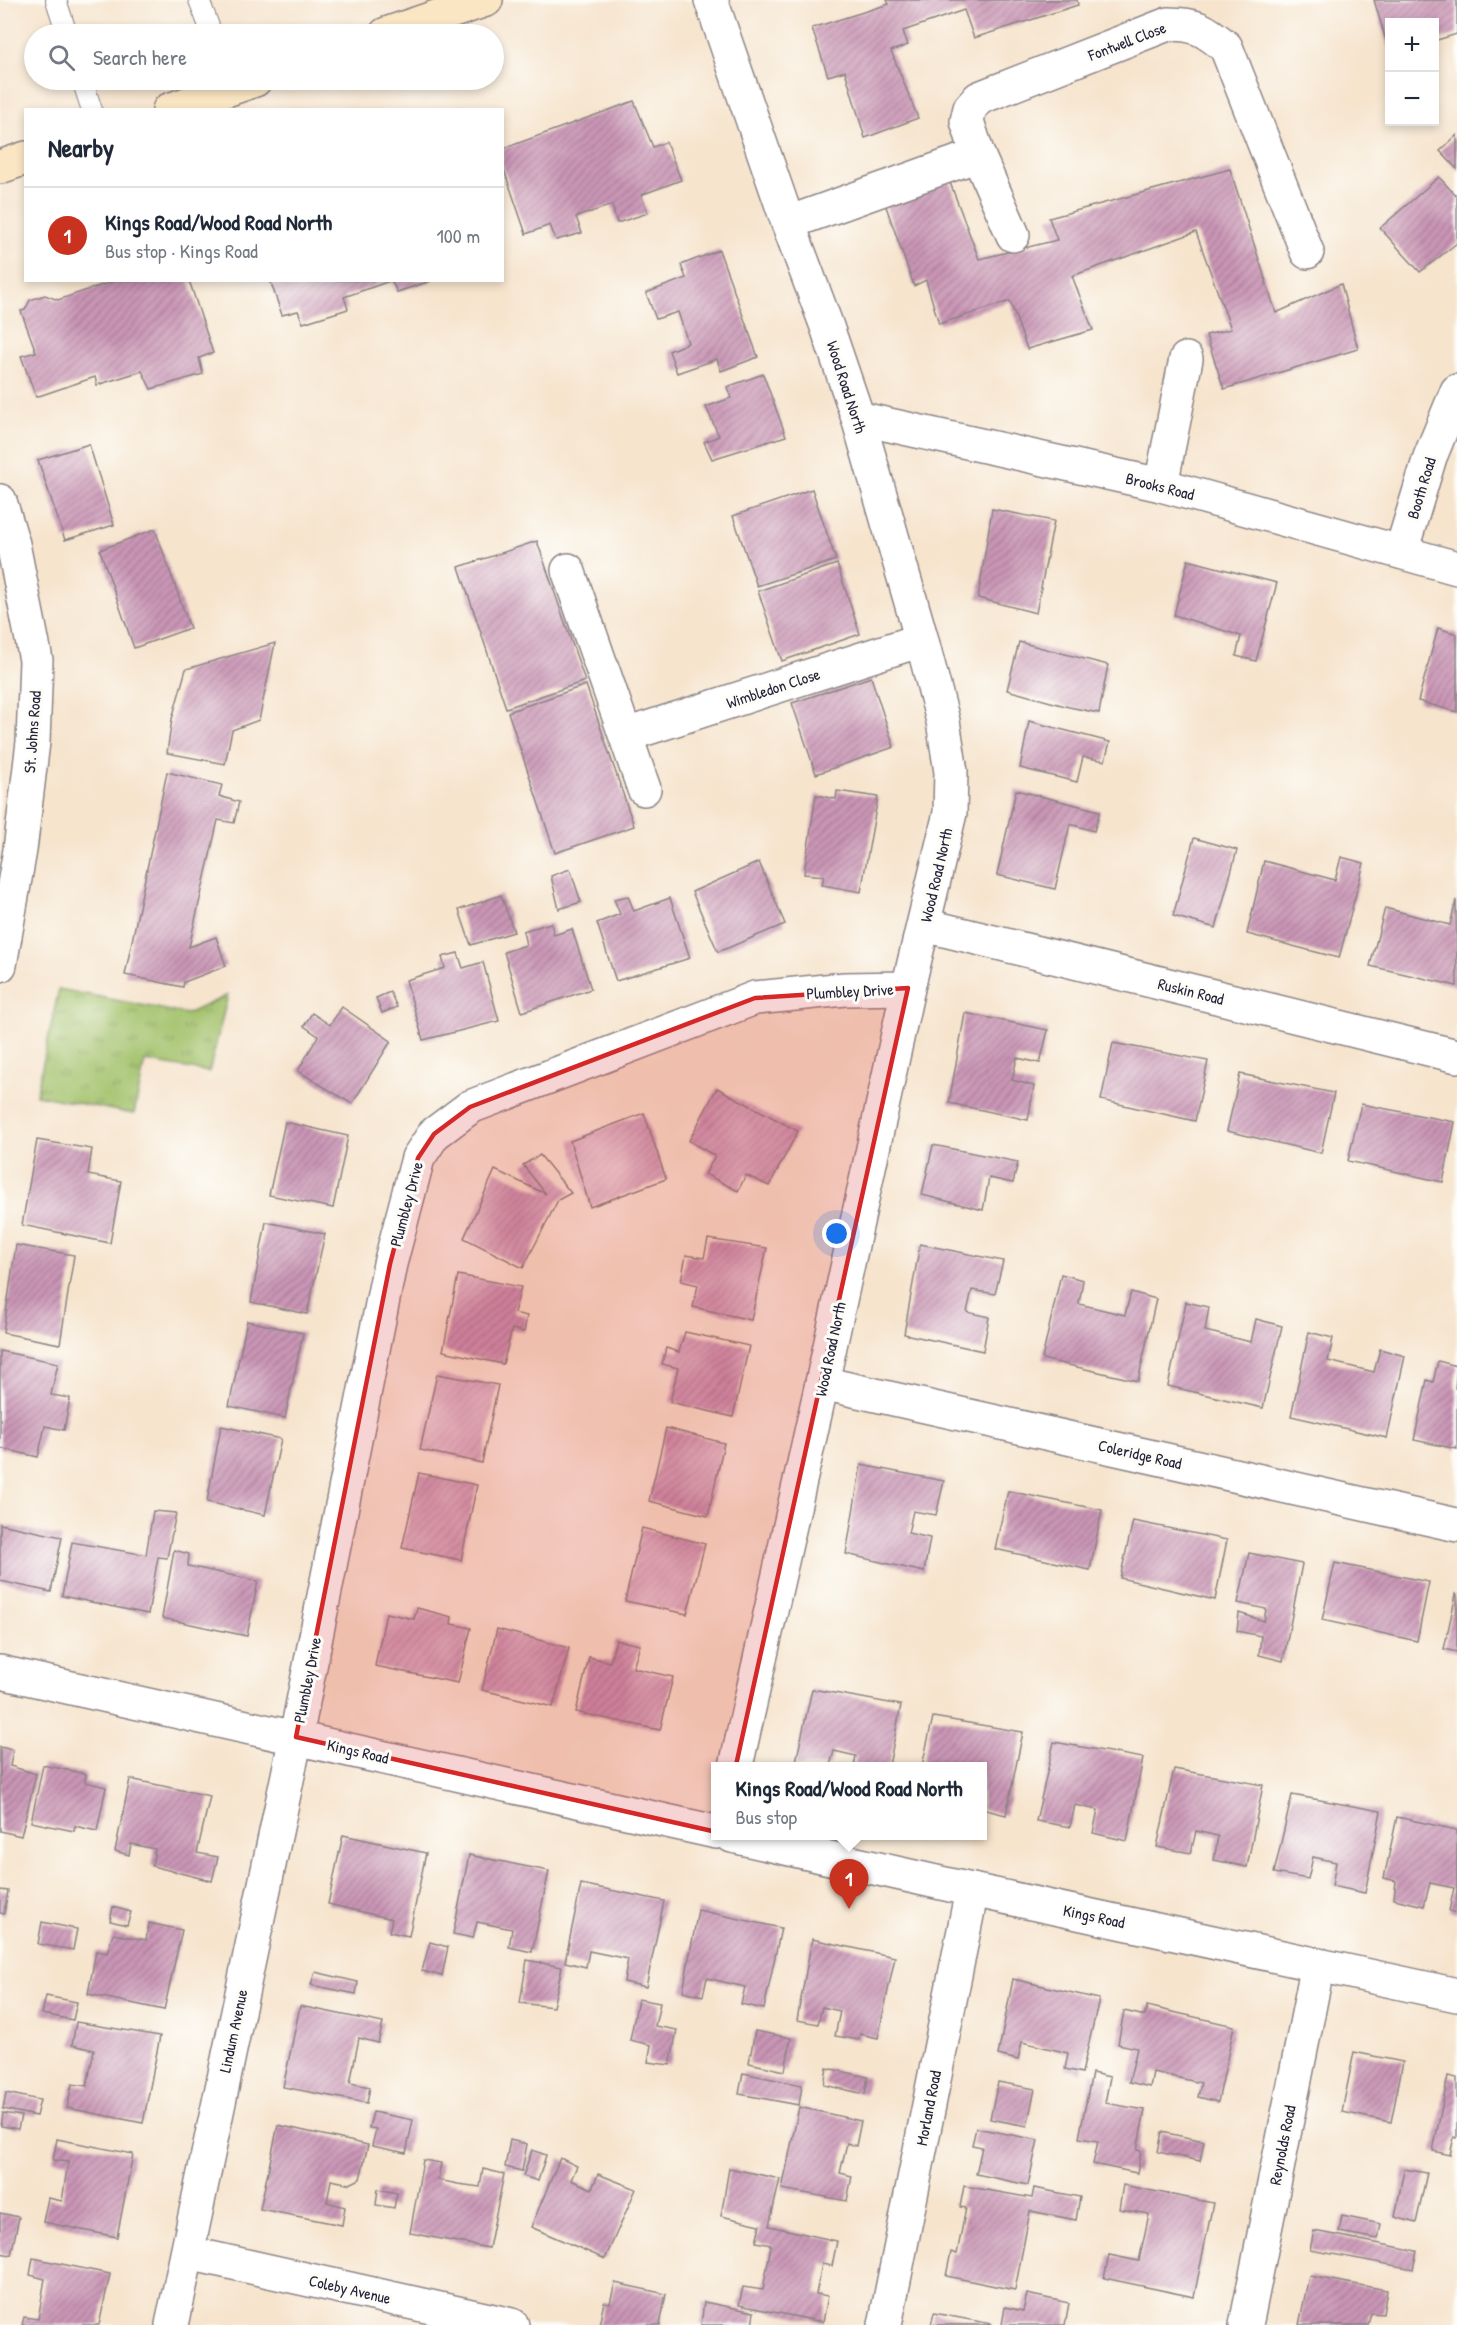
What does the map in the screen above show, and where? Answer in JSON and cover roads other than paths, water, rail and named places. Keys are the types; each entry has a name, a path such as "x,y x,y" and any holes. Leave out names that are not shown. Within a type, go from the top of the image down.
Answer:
{"main road":[{"path":"415,24 486,0"},
{"path":"174,108 218,90"},
{"path":"0,167 24,159"}],"street":[{"name":"Wood Road North","path":"711,0 858,418 943,721 951,772 950,813 908,988 736,1762"},
{"name":"Fontwell Close","path":"1013,235 978,155 967,121 970,108 979,98 1168,24 1190,24 1209,33 1226,47 1306,252"},
{"path":"788,223 978,155"},
{"path":"1161,484 1186,359"},
{"name":"Booth Road","path":"1401,552 1430,458 1457,391"},
{"name":"Brooks Road","path":"858,418 1161,484 1457,568"},
{"name":"St. Johns Road","path":"0,501 13,544 36,660 33,742 20,849 0,965"},
{"path":"568,570 644,789"},
{"name":"Wimbledon Close","path":"626,735 921,640"},
{"name":"Ruskin Road","path":"924,925 1457,1056"},
{"name":"Plumbley Drive","path":"296,1737 390,1264 418,1158 434,1134 470,1107 755,998 845,989 908,988"},
{"name":"Coleridge Road","path":"822,1383 1457,1525"},
{"name":"Kings Road","path":"0,1672 711,1831"},
{"name":"Lindum Avenue","path":"172,2325 296,1737"},
{"name":"Kings Road","path":"750,1840 1457,1995"},
{"name":"Morland Road","path":"885,2325 972,1890"},
{"name":"Reynolds Road","path":"1246,2325 1318,1964"},
{"name":"Coleby Avenue","path":"188,2253 512,2325"}],"lane":[{"path":"56,0 64,24"},
{"path":"200,0 208,24"},
{"path":"86,90 92,108"}],"place":[{"name":"Kings Road/Wood Road North","path":"849,1909"}]}
